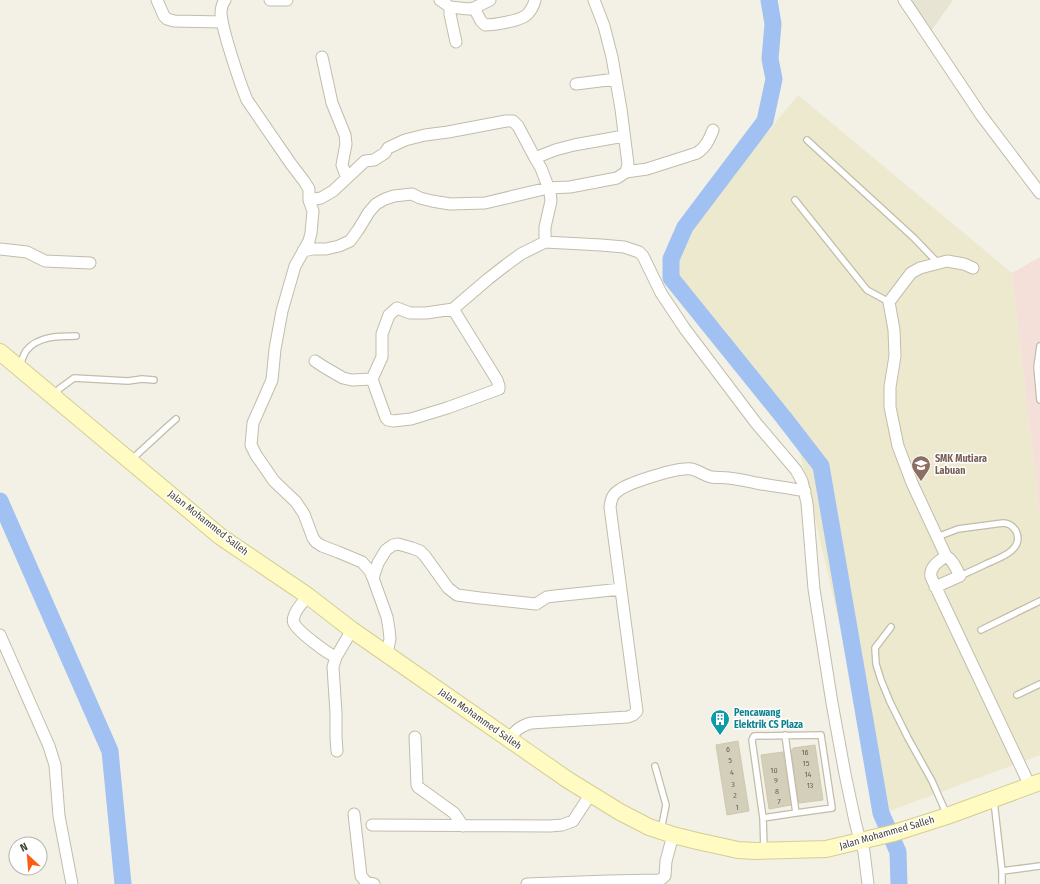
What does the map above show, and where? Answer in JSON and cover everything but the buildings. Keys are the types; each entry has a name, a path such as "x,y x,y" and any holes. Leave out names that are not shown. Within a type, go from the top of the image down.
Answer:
{"main road":[{"name":"Jalan Mohammed Salleh","path":"0,352 222,537 308,596 352,630 508,739 590,794 620,812 649,826 697,842 738,850 764,851 826,849 894,833 947,816 1035,784"}],"street":[{"path":"157,0 164,16 167,19 174,21 222,22"},
{"path":"225,0 223,2 221,13 222,22 233,61 247,100 309,189 309,200 313,211 309,241 295,266 282,311 275,349 272,380 253,423 252,445 256,455 274,481 296,502 304,514 316,542 322,546 362,562 370,571 387,617 390,639 387,654"},
{"path":"270,0 287,0"},
{"path":"440,0 450,7 468,9 474,8 490,0"},
{"path":"474,8 481,21 485,25 489,25 526,16 535,0"},
{"path":"594,0 604,26 612,57 621,109 628,164 626,172"},
{"path":"904,0 981,115 1040,193"},
{"path":"450,7 456,42"},
{"path":"322,57 332,103 345,135 346,144 342,165 347,178"},
{"path":"576,84 616,79"},
{"path":"309,200 320,198 333,190 365,161 374,160 385,153 388,148 405,140 506,120 513,121 518,126 541,168 548,188 551,201 545,227 545,242"},
{"path":"303,251 326,249 339,246 350,241 376,204 385,198 412,194 420,198 450,204 485,203 548,188 617,178 626,172 647,169 698,153 707,143 713,130"},
{"path":"535,158 555,150 574,145 624,136"},
{"path":"453,309 497,380 499,389 447,408 411,419 393,422 386,418 372,379 382,357 382,334 389,315 397,308 416,313 453,309 521,254 545,242 602,244 624,247 639,252 643,256 661,293 686,329 756,423 796,470 802,481 808,503 814,589 845,774 858,833 869,839 868,884"},
{"path":"0,249 27,252 45,261 90,263"},
{"path":"935,587 960,576 953,562 946,556 912,483 898,446 890,407 890,387 895,356 894,330 888,302 911,273 920,268 947,261 964,264 973,268"},
{"path":"315,361 343,378 352,380 372,379"},
{"path":"508,739 516,730 531,723 628,717 634,715 637,711 610,507 610,501 618,490 657,475 676,470 690,469 698,471 706,476 730,478 805,491"},
{"path":"373,578 378,563 386,550 393,545 398,544 416,550 425,556 448,588 458,595 536,604 547,597 621,589"},
{"path":"946,556 931,570 931,577 1035,784"},
{"path":"308,596 296,612 294,616 294,623 296,627 320,647 336,657"},
{"path":"337,751 333,667 336,657 352,630"},
{"path":"0,635 49,746 54,765 60,816 72,884"},
{"path":"415,738 416,786 454,812 463,826"},
{"path":"372,825 562,825 573,821 590,794"},
{"path":"354,814 361,876 366,882 374,884"},
{"path":"527,884 660,880 665,876 667,832"}],"lane":[{"path":"807,140 914,238 938,263"},
{"path":"795,200 867,290 888,302"},
{"path":"19,368 26,352 32,345 48,338 59,336 76,336"},
{"path":"1040,346 1038,367 1040,400"},
{"path":"55,398 59,389 74,378 128,381 142,379 154,380"},
{"path":"130,460 176,419"},
{"path":"937,537 958,530 1003,523 1008,523 1015,530 1017,534 1017,542 1014,548 1007,554 960,576"},
{"path":"981,630 1040,601"},
{"path":"891,627 875,648 876,664 890,702 932,782 947,816"},
{"path":"1017,695 1040,684"},
{"path":"785,735 796,813"},
{"path":"763,818 832,808 821,735 754,736 752,740 763,818 764,851"},
{"path":"654,766 666,805 667,832"},
{"path":"994,799 1002,871 1002,884"},
{"path":"1002,871 1040,866"}],"shaded area":[{"path":"911,0 953,0 931,31"},
{"name":"SMK Mutiara Labuan","path":"798,95 1012,273 1040,516 1040,755 887,812 865,735 799,449 673,277 685,233"},
{"path":"1040,257 1040,516 1012,273"}],"waterway":[{"path":"769,0 773,24 770,59 774,79 765,121 685,227 671,259 671,278 821,466 881,813 898,852 899,884"},
{"path":"0,501 110,751 123,884"}],"place":[{"name":"SMK Mutiara Labuan","path":"921,482"},
{"name":"Pencawang Elektrik CS Plaza","path":"720,736"}]}
